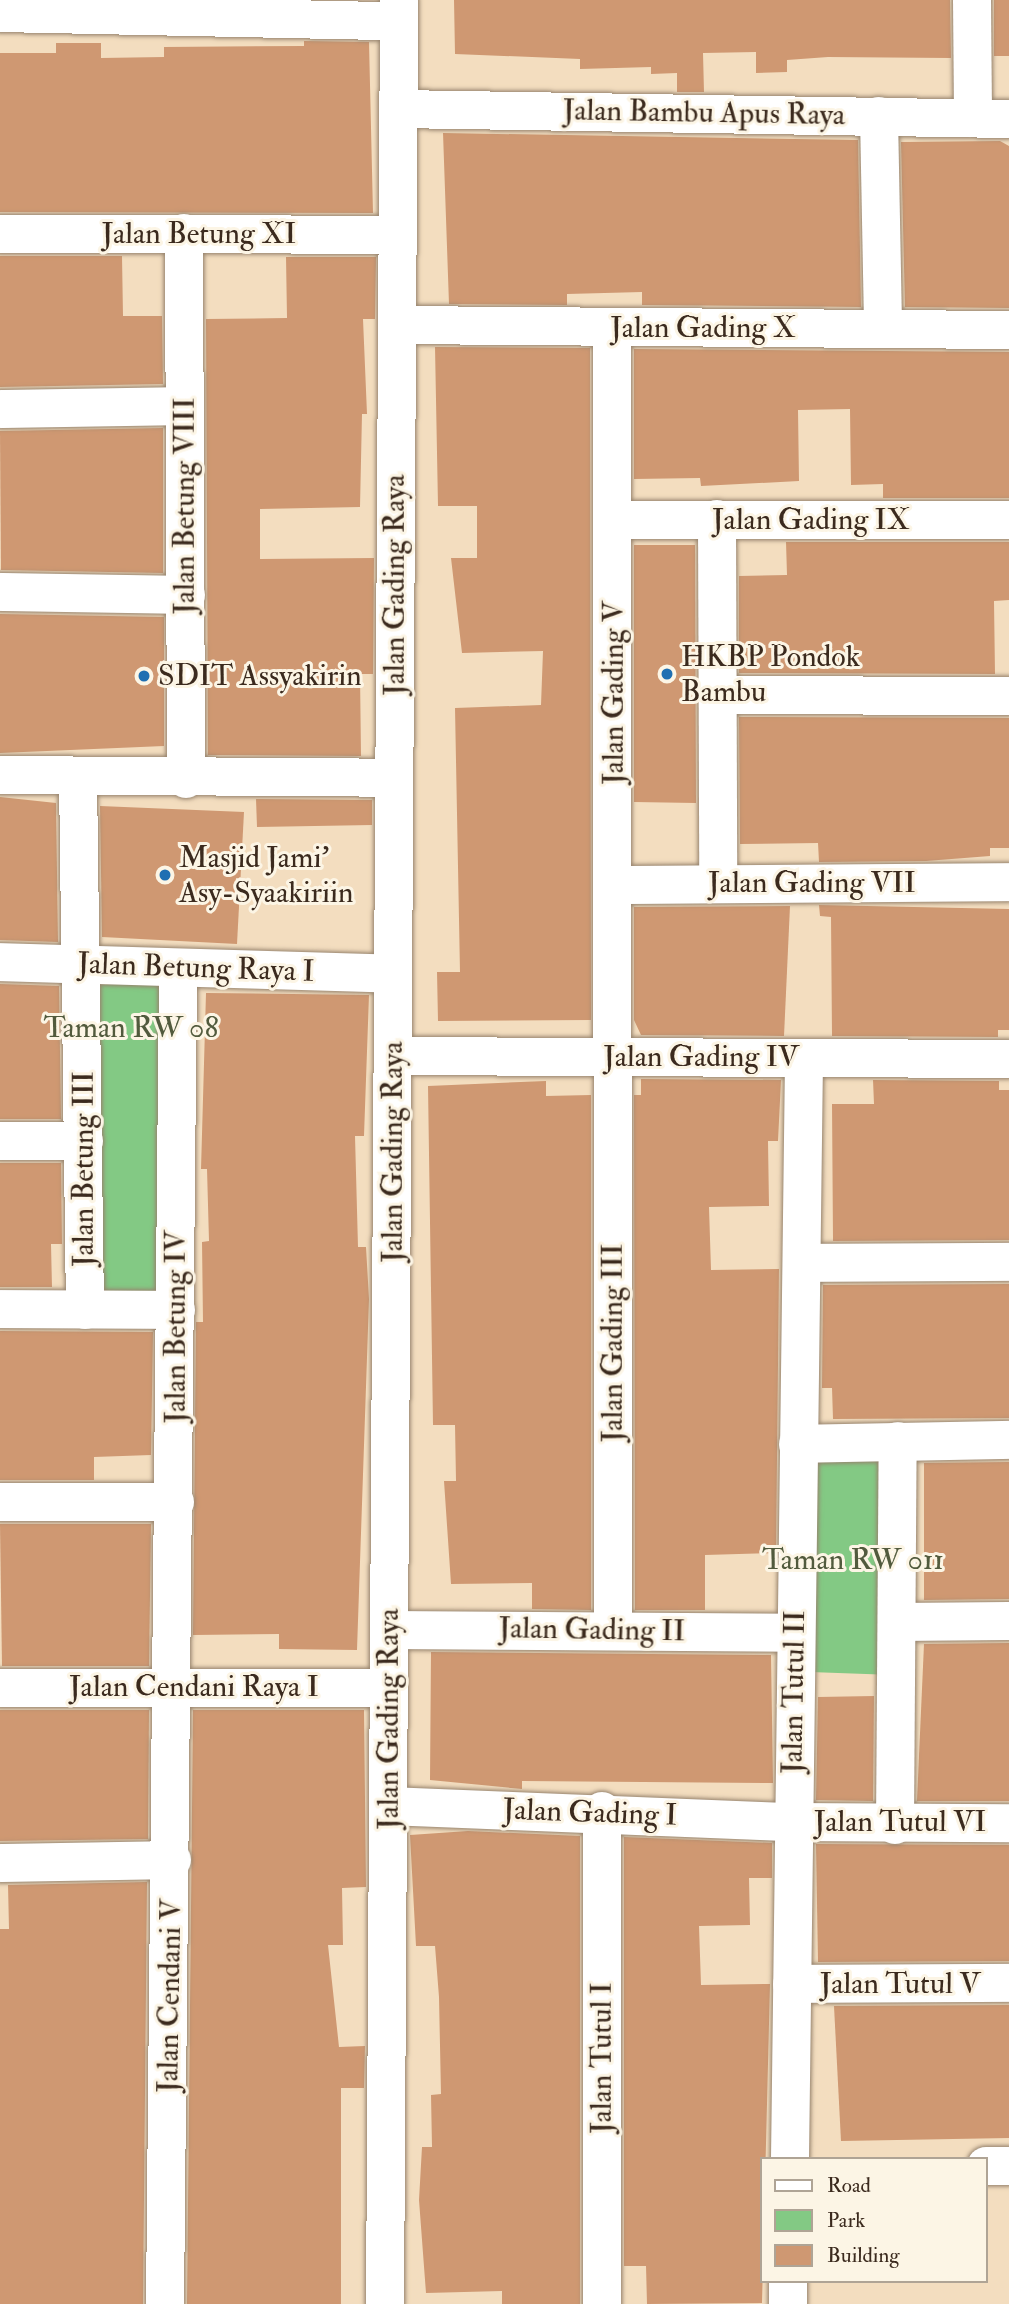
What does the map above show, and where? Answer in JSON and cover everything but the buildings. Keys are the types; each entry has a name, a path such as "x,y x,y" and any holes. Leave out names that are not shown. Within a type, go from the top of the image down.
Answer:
{"street":[{"path":"972,0 991,119"},
{"path":"7,9 399,11"},
{"name":"Jalan Gading Raya","path":"385,2304 399,11"},
{"name":"Jalan Bambu Apus Raya","path":"398,109 991,119"},
{"path":"879,116 883,327"},
{"name":"Jalan Betung VIII","path":"184,233 186,779"},
{"name":"Jalan Betung XI","path":"0,234 397,235"},
{"name":"Jalan Gading X","path":"397,325 612,329 883,327 1009,330"},
{"name":"Jalan Gading V","path":"612,329 613,1056"},
{"path":"0,409 185,406"},
{"path":"717,519 718,884"},
{"name":"Jalan Gading IX","path":"614,520 1009,520"},
{"path":"0,592 186,595"},
{"path":"718,695 1009,696"},
{"path":"0,775 186,779 394,778"},
{"name":"Jalan Betung III","path":"78,776 85,1310"},
{"name":"Jalan Gading VII","path":"614,884 1009,882"},
{"name":"Jalan Betung Raya I","path":"0,962 393,974"},
{"name":"Jalan Betung IV","path":"174,1687 178,968"},
{"name":"Jalan Gading IV","path":"394,1056 1009,1059"},
{"name":"Jalan Gading III","path":"613,1056 613,1630"},
{"name":"Jalan Tutul II","path":"790,2157 794,1633 804,1058"},
{"path":"0,1141 84,1141"},
{"path":"802,1263 1009,1262"},
{"path":"0,1309 176,1310"},
{"path":"799,1444 1009,1440"},
{"path":"895,1825 898,1441"},
{"path":"0,1502 175,1502"},
{"path":"897,1622 1009,1621"},
{"name":"Jalan Gading II","path":"389,1630 794,1633"},
{"name":"Jalan Cendani V","path":"165,2304 174,1687"},
{"name":"Jalan Cendani Raya I","path":"0,1688 389,1688"},
{"name":"Jalan Gading I","path":"388,1806 602,1811 792,1822"},
{"name":"Jalan Tutul I","path":"602,1811 602,2304"},
{"name":"Jalan Tutul VI","path":"792,1822 895,1825 1009,1823"},
{"path":"0,1863 172,1860"},
{"name":"Jalan Tutul V","path":"792,1984 1009,1983"},
{"path":"988,2166 1009,2166"},
{"path":"788,2283 788,2304"}],"green space":[{"name":"Taman RW 08","path":"176,982 173,1301 90,1304 85,985"},
{"name":"Taman RW 011","path":"812,1444 894,1447 894,1675 810,1672"}],"place":[{"name":"HKBP Pondok Bambu","path":"667,674"},
{"name":"SDIT Assyakirin","path":"144,676"},
{"name":"Masjid Jami' Asy-Syaakiriin","path":"165,875"}]}
